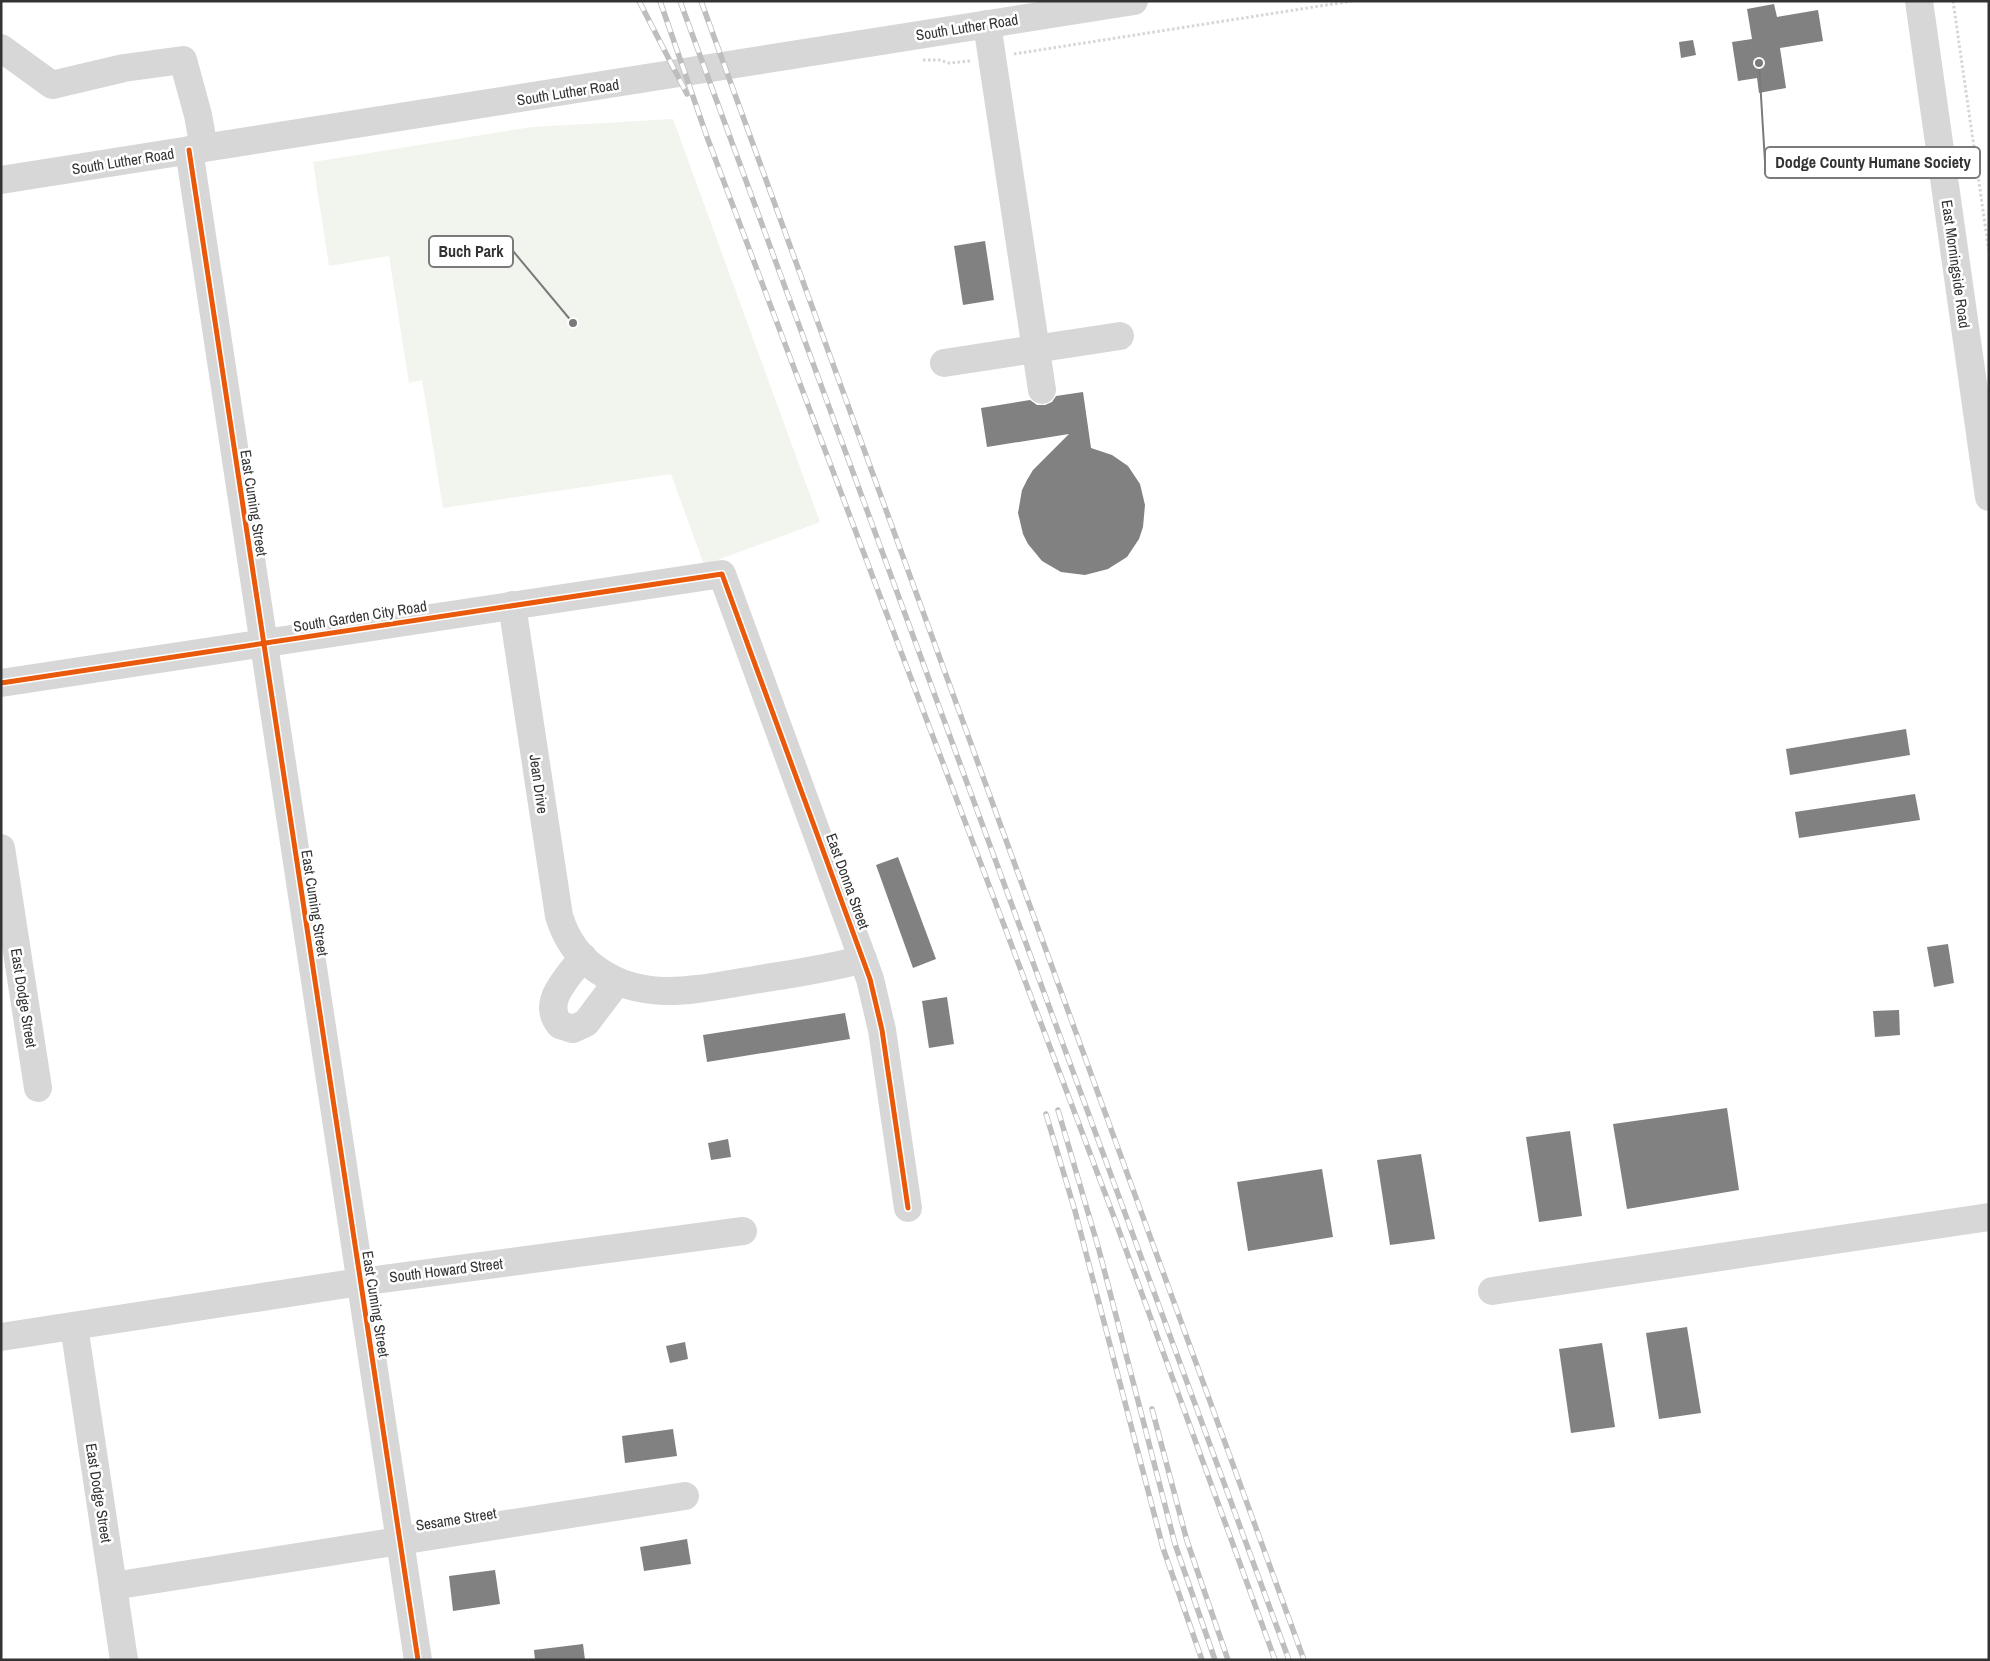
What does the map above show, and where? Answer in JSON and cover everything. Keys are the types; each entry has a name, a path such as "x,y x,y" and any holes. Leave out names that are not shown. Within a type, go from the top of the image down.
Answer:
{"street":[{"name":"South Luther Road","path":"1,180 1134,1"},
{"name":"East Morningside Road","path":"1919,1 1989,497"},
{"path":"987,24 1042,390"},
{"name":"East Cuming Street","path":"1,48 52,85 124,68 183,60 198,115 196,149 263,643 418,1660"},
{"path":"944,363 1120,336"},
{"name":"South Garden City Road","path":"1,683 722,574"},
{"name":"East Donna Street","path":"722,574 870,978 882,1030 908,1208"},
{"name":"Jean Drive","path":"512,605 559,916 567,937 583,957 592,966 617,982 643,990 678,991 824,969 863,959"},
{"name":"East Dodge Street","path":"1,848 38,1088"},
{"path":"583,957 553,1000 553,1015 560,1025 573,1029 586,1023 617,982"},
{"path":"1492,1291 1989,1217"},
{"name":"South Howard Street","path":"1,1337 360,1282 743,1231"},
{"name":"East Dodge Street","path":"74,1326 124,1660"},
{"name":"Sesame Street","path":"113,1586 685,1496"}],"path":[{"path":"917,60 930,59 959,63 1352,1"},
{"path":"1953,1 1989,252"}],"shaded area":[{"path":"673,119 820,522 704,565 671,474 443,508 422,380 409,383 389,256 329,266 313,162 532,127"}],"building":[{"path":"1774,4 1777,17 1818,10 1823,41 1780,48 1786,88 1759,93 1757,78 1738,81 1732,42 1752,39 1747,9"},
{"path":"1693,40 1696,55 1681,58 1679,42"},
{"path":"985,241 994,300 963,305 954,246"},
{"path":"1083,392 1091,448 1112,455 1128,466 1140,484 1145,505 1143,527 1139,539 1127,557 1108,569 1085,575 1061,572 1042,561 1028,544 1023,534 1018,513 1022,490 1033,470 1069,434 987,447 981,408 1030,400 1037,405 1045,405 1052,402 1056,396"},
{"path":"1906,729 1910,755 1790,775 1786,749"},
{"path":"1915,794 1920,820 1799,838 1795,812"},
{"path":"898,857 936,959 913,968 876,865"},
{"path":"1948,944 1954,983 1934,987 1927,947"},
{"path":"947,997 954,1044 929,1048 922,1001"},
{"path":"1899,1010 1900,1035 1875,1037 1873,1011"},
{"path":"845,1013 850,1039 707,1062 703,1035"},
{"path":"1727,1108 1739,1190 1627,1209 1613,1124"},
{"path":"1570,1131 1582,1216 1539,1222 1526,1137"},
{"path":"728,1139 731,1157 711,1160 708,1143"},
{"path":"1421,1154 1435,1239 1390,1245 1377,1160"},
{"path":"1322,1169 1333,1237 1248,1251 1237,1182"},
{"path":"1687,1327 1701,1413 1659,1419 1646,1333"},
{"path":"685,1342 688,1359 670,1363 666,1346"},
{"path":"1602,1343 1615,1427 1571,1433 1559,1349"},
{"path":"673,1429 677,1456 625,1463 622,1436"},
{"path":"687,1539 691,1564 644,1571 640,1547"},
{"path":"495,1570 500,1604 453,1611 449,1576"},
{"path":"583,1644 585,1660 535,1660 534,1650"}],"railway":[{"path":"639,1 687,94"},
{"path":"660,1 707,137 1114,1217 1275,1660"},
{"path":"680,1 1289,1660"},
{"path":"701,1 1304,1660"},
{"path":"1058,1110 1099,1250 1175,1544 1215,1660"},
{"path":"1046,1114 1075,1211 1163,1548 1202,1660"},
{"path":"1152,1409 1187,1541 1228,1660"}],"cycle path":[{"path":"189,150 418,1660"},
{"path":"1,683 722,574 870,979 882,1030 908,1208"}],"place":[{"name":"Dodge County Humane Society","path":"1759,63"},
{"name":"Buch Park","path":"573,323"}]}
